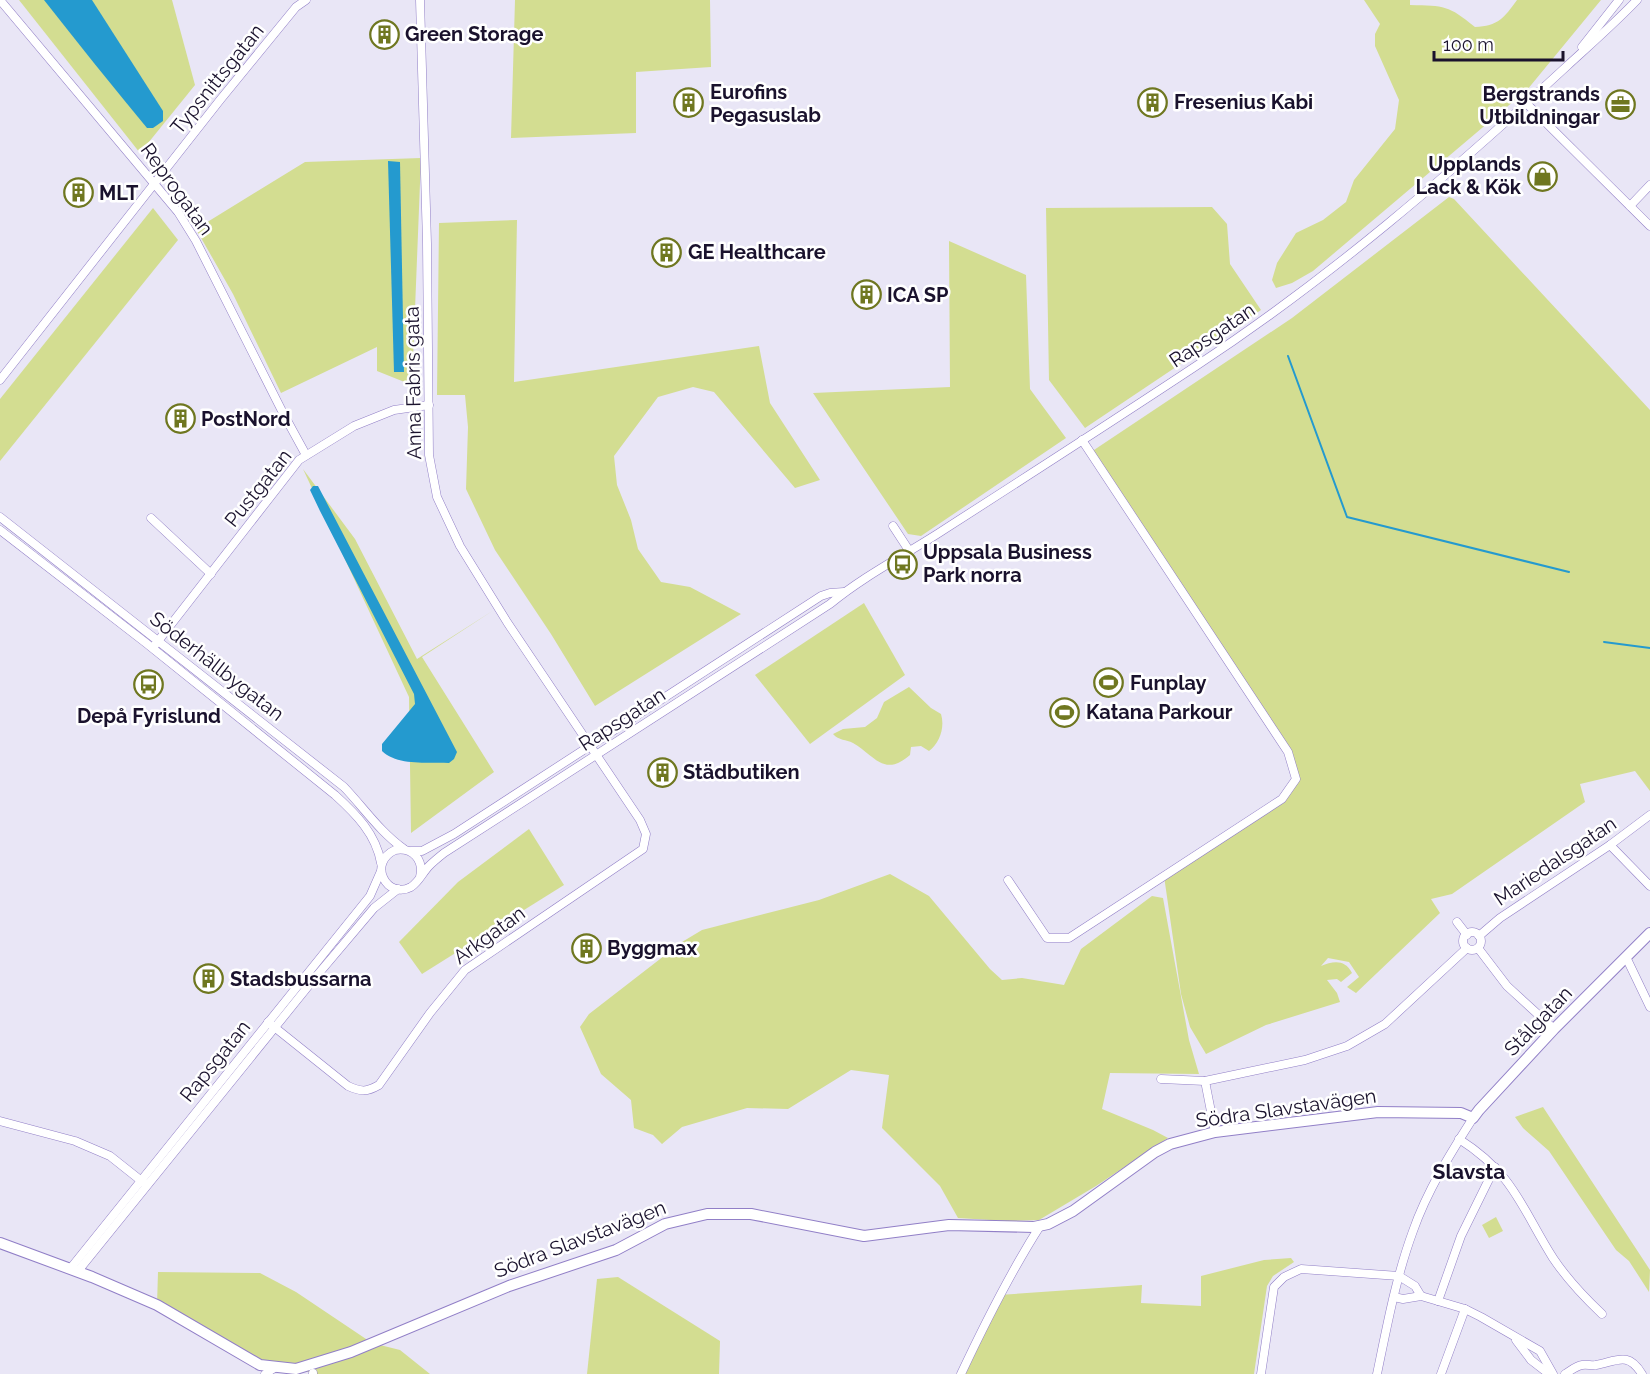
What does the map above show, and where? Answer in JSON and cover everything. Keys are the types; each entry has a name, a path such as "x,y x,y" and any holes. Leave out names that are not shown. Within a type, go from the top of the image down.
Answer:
{"street":[{"name":"Reprogatan","path":"0,0 178,212 196,241 282,413 306,455"},
{"name":"Typsnittsgatan","path":"0,380 248,65 297,7 306,0"},
{"name":"Anna Fabris gata","path":"420,0 427,243 429,455 437,497 459,546 507,622 597,754"},
{"name":"Rapsgatan","path":"1568,65 1619,0"},
{"name":"Rapsgatan","path":"420,877 444,853 830,604 844,592 910,552 1200,364 1279,309 1431,189 1527,104 1637,0"},
{"path":"1527,104 1650,226"},
{"path":"1630,206 1650,185"},
{"name":"Pustgatan","path":"155,645 299,460 354,426 394,410 429,405"},
{"path":"1008,880 1047,938 1070,938 1282,799 1296,779 1288,752 1083,440"},
{"name":"Söderhällbygatan","path":"0,517 349,808 377,845 381,868"},
{"path":"151,518 211,574"},
{"path":"893,526 910,552"},
{"name":"Söderhällbygatan","path":"0,530 344,788 367,811 380,829 408,850"},
{"name":"Rapsgatan","path":"408,850 422,850 446,838 821,596 844,592"},
{"name":"Arkgatan","path":"268,1022 348,1086 359,1092 379,1085 465,970 643,849 646,834 640,820 597,754"},
{"name":"Mariedalsgatan","path":"1479,936 1500,918 1610,845 1650,815"},
{"path":"1610,845 1650,886"},
{"path":"408,850 416,855 421,865 420,877 411,887 398,889 387,883 381,868 390,852 408,850"},
{"name":"Rapsgatan","path":"74,1270 370,896 381,868"},
{"name":"Rapsgatan","path":"194,1121 275,1028 374,908 398,889"},
{"path":"1457,922 1467,935"},
{"path":"1472,933 1479,936 1481,942 1478,948 1473,950 1467,948 1463,942 1467,935 1472,933"},
{"name":"Stålgatan","path":"1377,1374 1399,1276 1418,1217 1459,1139 1479,1110 1554,1029 1650,933"},
{"path":"1161,1079 1205,1081 1305,1060 1364,1038 1389,1020 1467,948"},
{"path":"1478,948 1507,986 1554,1029"},
{"path":"1626,957 1650,1007"},
{"path":"1205,1081 1215,1132"},
{"name":"Södra Slavstavägen","path":"0,1242 74,1270 175,1315 260,1365 296,1369 351,1352 509,1286 616,1250 665,1224 707,1214 751,1214 864,1236 949,1225 1005,1228 1040,1226 1073,1211 1155,1152 1170,1144 1215,1132 1378,1112 1461,1113 1473,1118"},
{"path":"0,1121 75,1141 110,1156 144,1183"},
{"path":"1459,1139 1479,1152 1495,1167 1522,1201 1554,1259 1568,1278 1602,1314"},
{"path":"1438,1301 1461,1236 1495,1167"},
{"path":"961,1374 999,1296 1040,1226"},
{"path":"1261,1374 1274,1287 1284,1277 1301,1269 1399,1276 1415,1286 1421,1296"},
{"path":"1394,1297 1403,1299 1421,1296 1465,1309 1540,1351 1551,1374"},
{"path":"1441,1374 1465,1309"},
{"path":"1513,1336 1531,1360 1551,1374"},
{"path":"1565,1374 1582,1365 1596,1365 1613,1359 1624,1359 1634,1364 1642,1374"},
{"path":"265,1374 276,1367"}],"green space":[{"path":"19,0 172,0 195,85 140,153"},
{"path":"515,0 710,0 711,67 636,72 636,133 511,138"},
{"path":"1364,0 1410,0 1410,5 1446,8 1475,27 1489,25 1500,20 1517,0 1601,0 1527,90 1313,271 1292,283 1276,288 1272,280 1277,263 1296,233 1323,220 1346,202 1354,180 1395,129 1399,100 1375,46 1375,34 1380,24"},
{"path":"421,158 412,385 377,371 377,347 281,393 233,294 196,229 305,162"},
{"path":"1449,197 1454,199 1650,410 1650,791 1635,771 1580,784 1585,802 1452,894 1431,899 1440,913 1356,993 1347,987 1359,977 1349,962 1328,958 1321,966 1338,962 1346,965 1352,973 1341,982 1337,979 1327,980 1337,993 1340,1002 1266,1025 1206,1054 1190,1027 1181,994 1164,876 1282,799 1296,779 1288,751 1091,452 1292,318"},
{"path":"1212,207 1227,224 1230,264 1261,310 1085,428 1049,380 1046,208"},
{"path":"153,208 178,240 0,461 0,399"},
{"path":"517,220 514,382 759,346 770,403 820,480 795,488 714,392 693,387 658,397 614,456 617,485 631,520 638,549 661,582 690,587 741,614 595,706 551,634 495,550 466,489 468,427 465,395 437,395 439,223"},
{"path":"949,241 1026,275 1030,389 1066,438 921,536 908,534 813,393 950,387"},
{"path":"303,469 355,539 417,659 494,610 422,657 494,772 411,833 409,697"},
{"path":"864,603 905,675 810,744 755,675"},
{"path":"909,687 931,708 941,714 941,734 929,751 921,746 911,747 910,755 901,762 893,765 886,764 873,758 853,743 833,734 843,729 865,727 877,718 884,702"},
{"path":"529,829 564,885 422,974 399,942 458,882"},
{"path":"890,874 929,896 990,969 1002,980 1022,978 1064,985 1081,949 1152,896 1163,898 1189,1040 1199,1074 1110,1073 1102,1109 1168,1138 1096,1186 1039,1220 1007,1221 958,1218 940,1186 882,1128 889,1075 851,1070 788,1109 747,1108 682,1127 662,1144 653,1135 634,1128 631,1100 601,1074 580,1027 589,1014 682,942 702,930 819,900"},
{"path":"1543,1107 1650,1270 1649,1292 1629,1261 1616,1250 1549,1151 1523,1128 1515,1117"},
{"path":"1496,1217 1503,1231 1489,1238 1482,1225"},
{"path":"1291,1258 1294,1262 1273,1276 1267,1286 1254,1374 961,1374 999,1295 1142,1285 1141,1303 1201,1306 1201,1276 1264,1260"},
{"path":"158,1272 260,1273 296,1292 372,1343 400,1350 430,1374 317,1374 260,1365 157,1305"},
{"path":"618,1277 720,1341 719,1374 587,1374 597,1279"}],"water":[{"path":"44,0 92,0 163,111 163,121 153,128 147,128"},
{"path":"388,161 400,162 404,372 394,372"},
{"path":"313,486 318,486 457,752 449,763 405,761 388,756 382,751 382,744 415,704 414,694 320,511 310,490"}],"waterway":[{"path":"1288,356 1347,517 1569,572"},
{"path":"1604,642 1650,648"}],"place":[{"name":"Green Storage","path":"384,34"},
{"name":"Fresenius Kabi","path":"1153,102"},
{"name":"Eurofins Pegasuslab","path":"689,103"},
{"name":"Bergstrands Utbildningar","path":"1621,105"},
{"name":"Upplands Lack & Kök","path":"1542,176"},
{"name":"MLT","path":"78,193"},
{"name":"GE Healthcare","path":"667,252"},
{"name":"ICA SP","path":"866,295"},
{"name":"PostNord","path":"180,419"},
{"name":"Uppsala Business Park norra","path":"902,564"},
{"name":"Funplay","path":"1109,683"},
{"name":"Depå Fyrislund","path":"149,685"},
{"name":"Katana Parkour","path":"1065,712"},
{"name":"Städbutiken","path":"662,772"},
{"name":"Byggmax","path":"586,948"},
{"name":"Stadsbussarna","path":"209,979"}],"district":[{"name":"Slavsta","path":"1469,1171"}]}
